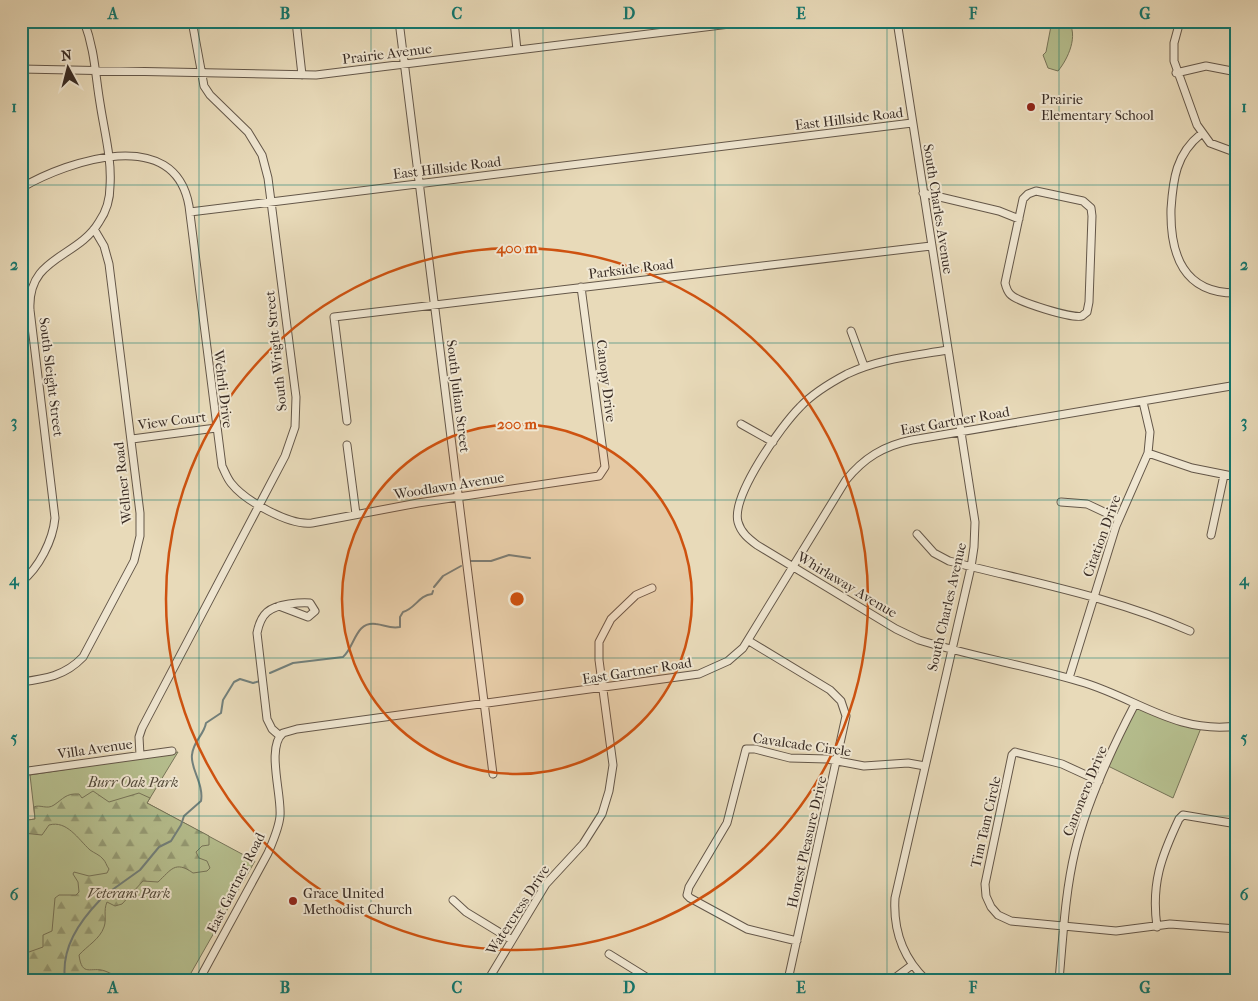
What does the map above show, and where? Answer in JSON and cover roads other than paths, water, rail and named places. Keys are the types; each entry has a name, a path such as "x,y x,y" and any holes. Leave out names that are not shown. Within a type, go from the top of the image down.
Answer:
{"street":[{"name":"South Sleight Street","path":"21,582 38,562 53,529 55,518 30,310 32,288 36,278 48,264 76,246 94,229 102,218 109,198 109,159 94,53 84,21"},
{"name":"South Wright Street","path":"140,755 139,743 142,728 260,505 290,443 296,413 294,382 272,203 265,164 255,142 237,119 206,90 200,72 192,21"},
{"path":"296,21 302,75"},
{"name":"South Julian Street","path":"399,21 493,774"},
{"path":"514,21 517,50"},
{"name":"Prairie Avenue","path":"21,69 302,75 754,21"},
{"name":"South Charles Avenue","path":"897,21 975,522 974,547 970,567 895,898 898,936 912,965 926,980"},
{"path":"1180,21 1174,43 1176,73 1201,134 1216,147 1237,152"},
{"path":"1176,73 1206,66 1237,72"},
{"name":"East Hillside Road","path":"190,212 912,123"},
{"path":"1201,134 1186,148 1176,167 1172,187 1171,224 1173,248 1179,262 1195,281 1212,290 1237,293"},
{"path":"21,188 56,170 109,159 140,156 163,164 183,185 190,212"},
{"path":"1036,191 1080,200 1090,208 1092,216 1089,302 1087,312 1082,316 1070,317 1009,294 1006,283 1019,219 1025,196 1036,191"},
{"path":"923,193 999,211 1019,219"},
{"name":"Wehrli Drive","path":"190,212 219,457 227,477 238,490 260,505 292,521 303,524"},
{"name":"Wellner Road","path":"21,682 56,676 82,658 131,569 138,548 141,523 110,264 104,246 94,229"},
{"name":"Parkside Road","path":"347,421 334,317 931,246"},
{"name":"Canopy Drive","path":"581,287 605,467 599,476"},
{"path":"851,330 864,366"},
{"name":"Whirlaway Avenue","path":"947,350 864,366 835,380 814,395 790,418 773,442 740,497 738,523 744,534 750,540 896,630 919,640 1069,678 1136,704 1173,721 1192,726 1219,728 1237,726"},
{"name":"East Gartner Road","path":"199,980 276,834 280,811 275,753 280,736 297,729 603,689 699,674 728,661 749,641 846,480 862,462 878,450 896,444 960,432 1237,385"},
{"name":"Citation Drive","path":"1069,678 1119,519 1148,453 1150,432 1143,402"},
{"path":"741,424 773,442"},
{"name":"View Court","path":"132,439 216,428"},
{"path":"347,445 356,514"},
{"path":"1148,453 1224,476 1237,477"},
{"name":"Woodlawn Avenue","path":"303,524 457,497 599,476"},
{"path":"1211,535 1224,476"},
{"path":"1061,502 1087,504 1119,519"},
{"path":"917,534 939,557 970,567 1093,597 1151,614 1190,631"},
{"name":"Watercress Drive","path":"488,980 546,884 590,836 606,802 611,780 612,754 598,654 602,635 611,619 630,600 641,592 652,588"},
{"path":"278,606 265,612 257,633 267,719 272,729 280,736"},
{"name":"Honest Pleasure Drive","path":"749,641 830,690 839,698 846,712 838,761 788,980"},
{"name":"Canonero Drive","path":"1059,980 1064,927 1075,851 1083,821 1099,781 1136,704"},
{"name":"Cavalcade Circle","path":"797,941 754,931 734,923 690,898 687,891 728,823 746,749 755,749 790,758 838,761 864,766 908,763 924,766"},
{"name":"Villa Avenue","path":"21,772 172,751"},
{"name":"Tim Tam Circle","path":"1064,927 1006,920 993,910 987,900 985,884 1011,758 1015,752 1052,761 1099,781"},
{"path":"1157,927 1154,902 1155,882 1179,819 1184,815 1237,824"},
{"path":"453,900 466,912 512,940"},
{"path":"1064,927 1116,931 1175,924 1236,929"},
{"path":"609,954 651,980"},
{"path":"892,980 912,965"}],"waterway":[{"path":"470,561 491,561 509,555 530,558"},
{"path":"434,587 443,576 461,566"},
{"path":"270,673 293,663 343,657 359,630 364,626 376,624 400,627 400,617 403,612 424,597 432,594 433,591"},
{"path":"105,895 140,870 159,847 171,841 184,816 201,801 201,788 192,760 194,746 206,723 221,713 223,700 234,682 240,679 253,683 260,681"},
{"path":"65,980 64,968 73,936 85,917 100,900"}],"place":[{"name":"Prairie Elementary School","path":"1031,107"},
{"name":"Grace United Methodist Church","path":"293,901"}],"park label":[{"name":"Burr Oak Park","path":"133,782"},
{"name":"Veterans Park","path":"129,893"}]}
